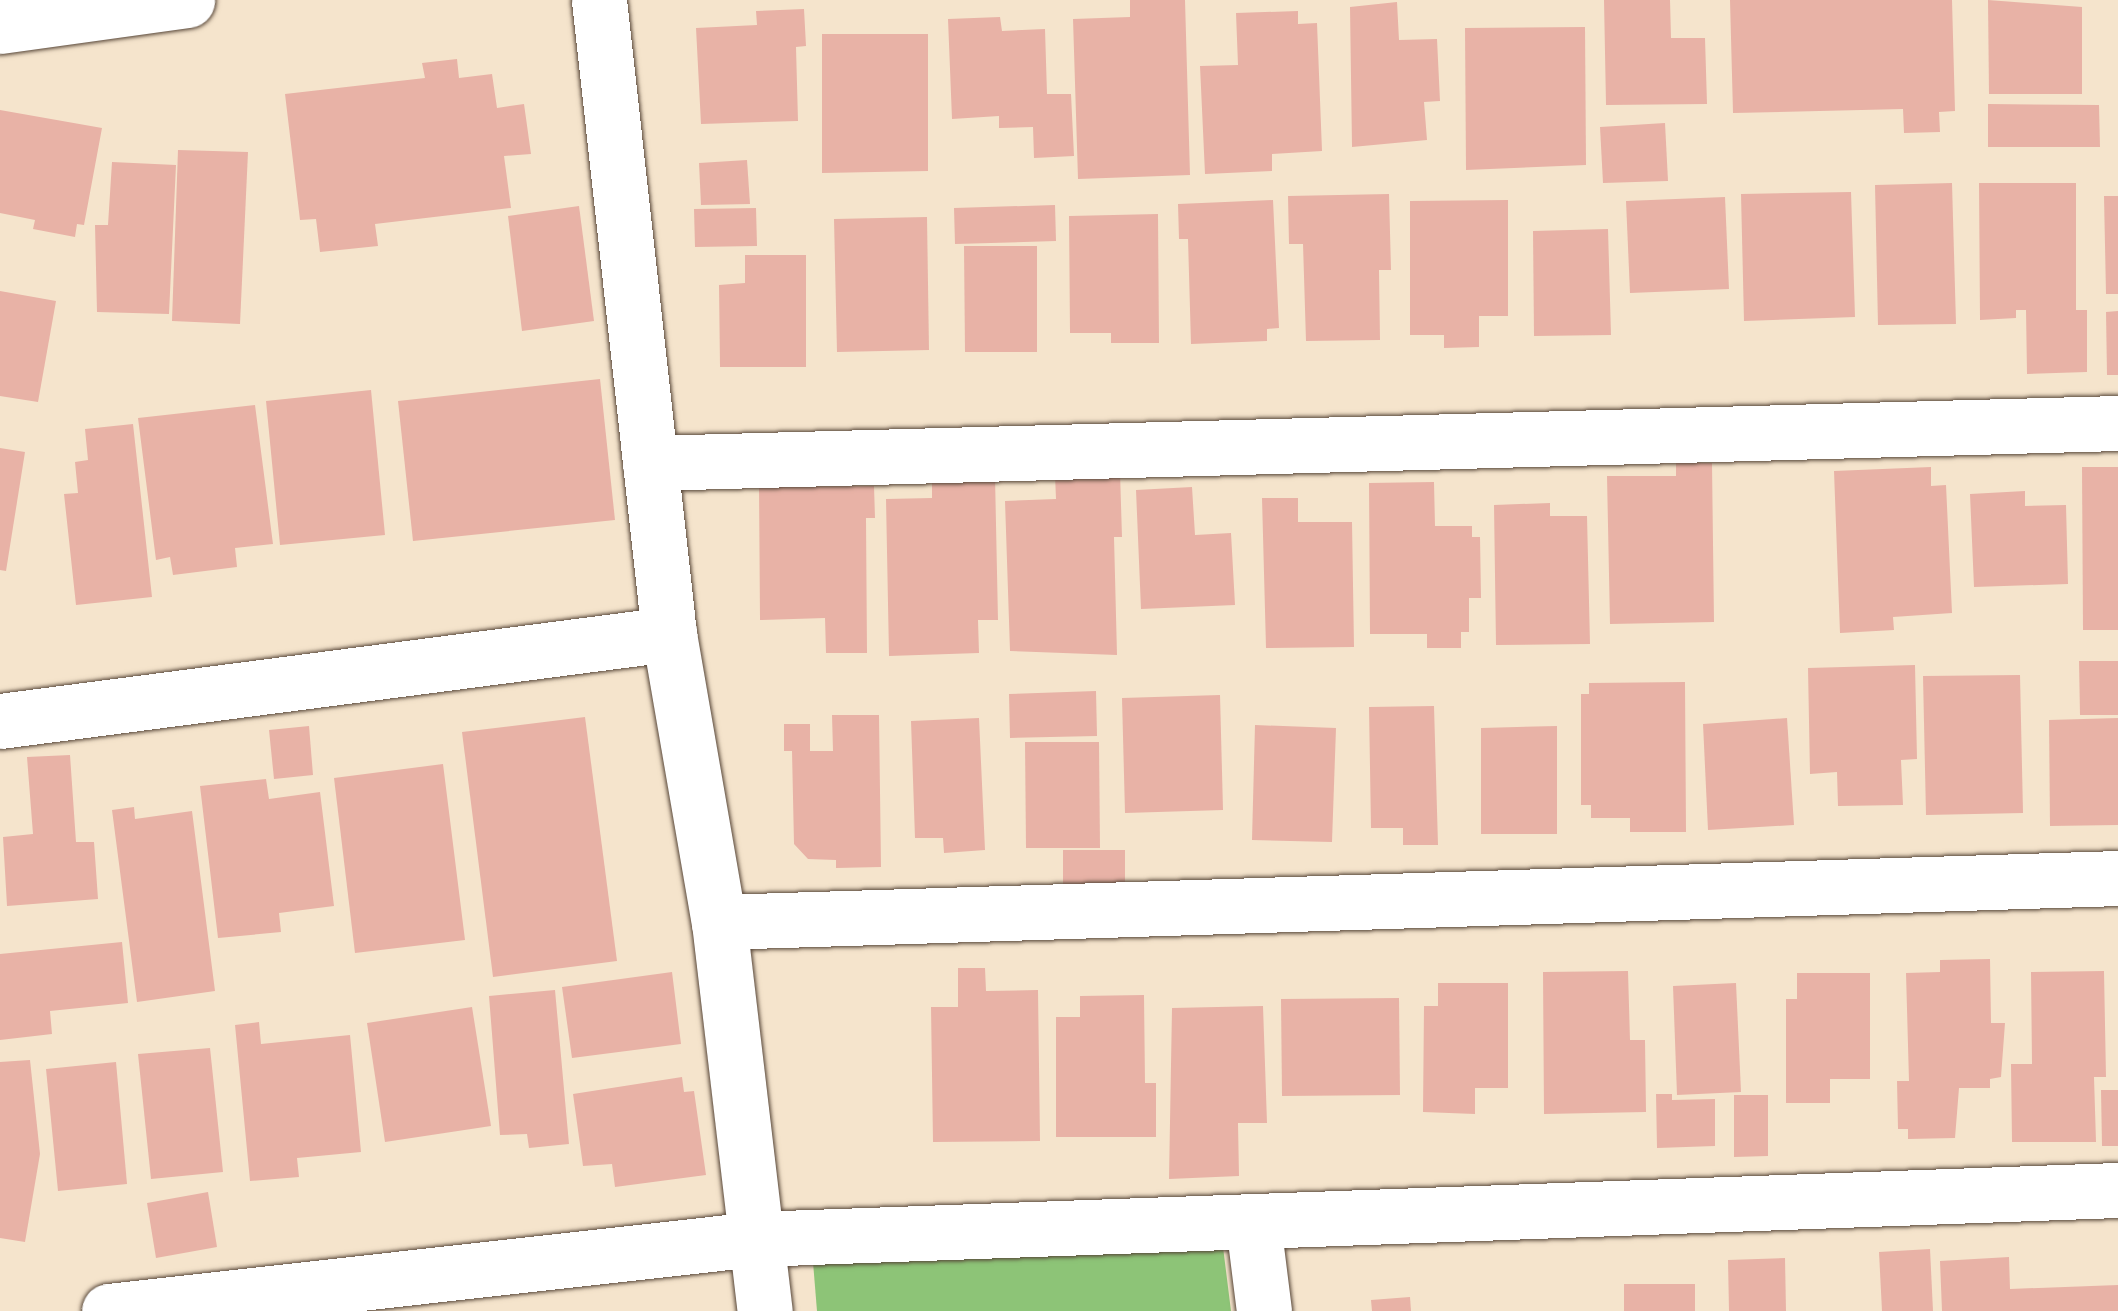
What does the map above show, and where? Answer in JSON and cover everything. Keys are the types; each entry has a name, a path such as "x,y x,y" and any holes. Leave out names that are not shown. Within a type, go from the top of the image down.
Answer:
{"street":[{"path":"0,26 187,0"},
{"path":"599,0 669,634 718,922 765,1311"},
{"path":"650,463 2118,423"},
{"path":"0,721 669,634"},
{"path":"718,922 2118,878"},
{"path":"108,1311 755,1240 2118,1190"},
{"path":"1254,1223 1264,1311"}],"green space":[{"path":"1223,1247 1231,1311 817,1311 813,1262"}],"building":[{"path":"1130,0 1185,0 1190,175 1078,179 1073,19 1130,17"},
{"path":"1604,0 1670,0 1671,38 1705,38 1707,104 1606,105"},
{"path":"1730,0 1952,0 1955,111 1939,112 1940,132 1904,133 1903,109 1733,113"},
{"path":"1988,0 2082,7 2082,94 1989,94"},
{"path":"1397,2 1399,40 1437,39 1440,101 1424,102 1427,140 1352,147 1350,7"},
{"path":"804,9 806,46 796,47 798,121 701,124 696,28 757,25 756,11"},
{"path":"1298,11 1298,24 1317,23 1322,151 1272,154 1272,171 1205,174 1200,66 1238,65 1236,13"},
{"path":"1000,17 1002,31 1045,29 1047,94 1071,94 1074,156 1034,158 1033,127 999,128 999,116 952,119 948,19"},
{"path":"1585,27 1586,165 1466,170 1465,28"},
{"path":"822,34 928,34 928,171 822,173"},
{"path":"457,59 459,78 492,74 497,108 524,104 531,154 504,156 511,208 375,224 378,246 320,252 316,219 300,220 285,94 425,78 422,63"},
{"path":"1988,104 2099,105 2100,147 1988,147"},
{"path":"0,110 102,128 84,225 77,224 75,237 33,229 35,220 0,213"},
{"path":"1665,123 1668,181 1603,183 1600,127"},
{"path":"178,150 248,152 240,324 172,321"},
{"path":"747,160 750,204 701,205 699,163"},
{"path":"112,162 176,165 169,314 97,312 95,225 108,225"},
{"path":"1952,183 1956,324 1878,325 1875,185"},
{"path":"1979,183 2076,183 2076,310 2087,310 2087,372 2027,374 2026,310 2016,310 2016,318 1980,320"},
{"path":"1851,192 1855,317 1744,321 1741,194"},
{"path":"1389,194 1391,270 1379,270 1380,340 1306,341 1303,244 1289,244 1288,196"},
{"path":"2104,196 2118,196 2118,294 2106,294"},
{"path":"1725,197 1729,289 1630,293 1626,201"},
{"path":"1273,200 1279,328 1267,329 1267,341 1191,344 1188,239 1179,239 1178,204"},
{"path":"1508,200 1508,316 1479,316 1479,347 1444,348 1444,335 1410,335 1410,201"},
{"path":"1055,205 1056,241 955,244 954,208"},
{"path":"579,206 594,321 522,331 508,216"},
{"path":"756,208 757,246 695,247 694,209"},
{"path":"1158,214 1159,343 1111,343 1111,333 1070,333 1069,216"},
{"path":"927,217 929,350 837,352 834,219"},
{"path":"1608,229 1611,335 1534,336 1533,231"},
{"path":"964,246 1037,246 1037,352 965,352"},
{"path":"745,255 806,255 806,367 720,367 719,285 745,283"},
{"path":"0,291 56,301 38,402 0,396"},
{"path":"2118,311 2118,375 2107,375 2106,312"},
{"path":"600,379 615,520 413,541 398,401"},
{"path":"371,390 385,535 280,545 266,401"},
{"path":"255,405 273,544 235,548 237,567 173,575 170,557 156,560 138,418"},
{"path":"133,424 152,597 76,605 64,494 78,493 75,462 88,460 85,429"},
{"path":"0,448 25,452 6,571 0,570"},
{"path":"1676,463 1712,463 1714,622 1610,624 1607,476 1676,476"},
{"path":"1931,467 1931,486 1946,485 1952,613 1893,617 1894,630 1840,633 1834,471"},
{"path":"2082,467 2118,467 2118,630 2083,630"},
{"path":"1120,472 1122,537 1114,537 1117,655 1010,651 1005,501 1056,499 1055,475"},
{"path":"995,476 998,620 978,620 979,653 889,656 886,499 932,498 932,478"},
{"path":"1434,482 1435,526 1472,526 1472,537 1480,537 1481,598 1469,598 1469,632 1461,632 1461,648 1427,648 1427,634 1370,634 1369,483"},
{"path":"874,486 875,518 866,518 867,653 826,653 825,618 760,620 759,487"},
{"path":"1192,487 1195,535 1231,533 1235,605 1141,609 1136,490"},
{"path":"2025,491 2025,506 2066,505 2068,584 1974,587 1970,494"},
{"path":"1262,498 1298,498 1298,522 1352,522 1354,647 1266,648"},
{"path":"1550,503 1550,516 1587,516 1590,644 1496,645 1494,505"},
{"path":"2079,661 2118,661 2118,715 2080,715"},
{"path":"1915,665 1917,759 1901,760 1903,805 1838,806 1837,772 1810,774 1808,668"},
{"path":"2020,675 2023,813 1926,815 1923,676"},
{"path":"1685,682 1686,832 1630,832 1630,818 1591,818 1591,805 1581,805 1581,694 1589,694 1589,683"},
{"path":"1096,691 1097,736 1010,738 1009,694"},
{"path":"1220,695 1223,810 1125,813 1122,698"},
{"path":"1434,706 1438,845 1403,845 1403,828 1371,828 1369,707"},
{"path":"832,715 879,715 881,867 836,868 836,860 808,859 794,844 792,751 784,751 784,724 810,724 810,751 833,751"},
{"path":"585,717 617,961 493,977 462,732"},
{"path":"979,718 985,850 944,853 943,838 915,838 911,721"},
{"path":"1787,718 1794,825 1708,830 1703,724"},
{"path":"2118,718 2118,825 2050,826 2049,720"},
{"path":"1255,725 1336,728 1332,842 1252,840"},
{"path":"309,726 313,775 274,779 269,730"},
{"path":"1557,726 1557,834 1481,834 1481,728"},
{"path":"1025,742 1099,742 1100,848 1026,848"},
{"path":"70,755 76,842 94,842 98,899 7,906 3,837 33,834 27,757"},
{"path":"443,764 465,940 355,953 334,778"},
{"path":"266,779 269,799 320,792 334,906 279,913 281,932 218,938 200,786"},
{"path":"134,807 135,819 192,811 215,991 137,1002 112,810"},
{"path":"1063,850 1125,850 1125,890 1063,891"},
{"path":"122,942 128,1003 50,1011 52,1034 0,1040 0,954"},
{"path":"1990,959 1991,1023 2005,1023 2001,1077 1990,1079 1990,1088 1959,1088 1955,1138 1908,1139 1908,1129 1898,1129 1897,1081 1909,1081 1906,973 1940,972 1940,960"},
{"path":"958,968 985,968 986,991 1038,990 1040,1141 933,1142 931,1007 958,1007"},
{"path":"1628,971 1630,1040 1645,1040 1646,1112 1544,1114 1543,972"},
{"path":"2104,971 2106,1077 2094,1077 2096,1142 2012,1142 2011,1064 2032,1064 2031,972"},
{"path":"672,972 681,1044 572,1058 562,987"},
{"path":"1797,973 1870,973 1870,1079 1830,1079 1830,1103 1786,1103 1786,999 1797,999"},
{"path":"1438,983 1508,983 1508,1088 1475,1088 1475,1114 1423,1112 1424,1006 1438,1006"},
{"path":"1736,983 1741,1092 1677,1095 1673,986"},
{"path":"555,990 569,1144 529,1148 527,1134 500,1135 489,996"},
{"path":"1144,995 1145,1083 1156,1083 1156,1137 1056,1137 1056,1017 1080,1017 1080,996"},
{"path":"1399,998 1400,1095 1282,1096 1281,999"},
{"path":"1263,1006 1267,1123 1238,1123 1239,1176 1169,1179 1172,1008"},
{"path":"472,1007 491,1126 385,1142 367,1023"},
{"path":"259,1022 261,1044 350,1035 361,1152 297,1158 299,1177 250,1181 235,1025"},
{"path":"210,1048 223,1172 151,1179 138,1054"},
{"path":"30,1060 40,1154 25,1242 0,1238 0,1062"},
{"path":"116,1062 127,1184 58,1191 46,1069"},
{"path":"682,1077 684,1092 694,1091 706,1175 615,1187 612,1164 583,1166 573,1094"},
{"path":"2101,1090 2118,1090 2118,1146 2102,1146"},
{"path":"1656,1094 1672,1094 1672,1100 1715,1099 1715,1146 1657,1148"},
{"path":"1734,1095 1768,1095 1768,1156 1734,1157"},
{"path":"208,1192 217,1247 156,1258 147,1203"},
{"path":"1930,1249 1933,1311 1882,1311 1879,1252"},
{"path":"2009,1257 2010,1289 2118,1285 2118,1311 1942,1311 1940,1261"},
{"path":"1785,1258 1786,1311 1729,1311 1728,1260"},
{"path":"1624,1284 1695,1284 1695,1311 1624,1311"},
{"path":"1410,1297 1411,1311 1372,1311 1371,1300"}]}
